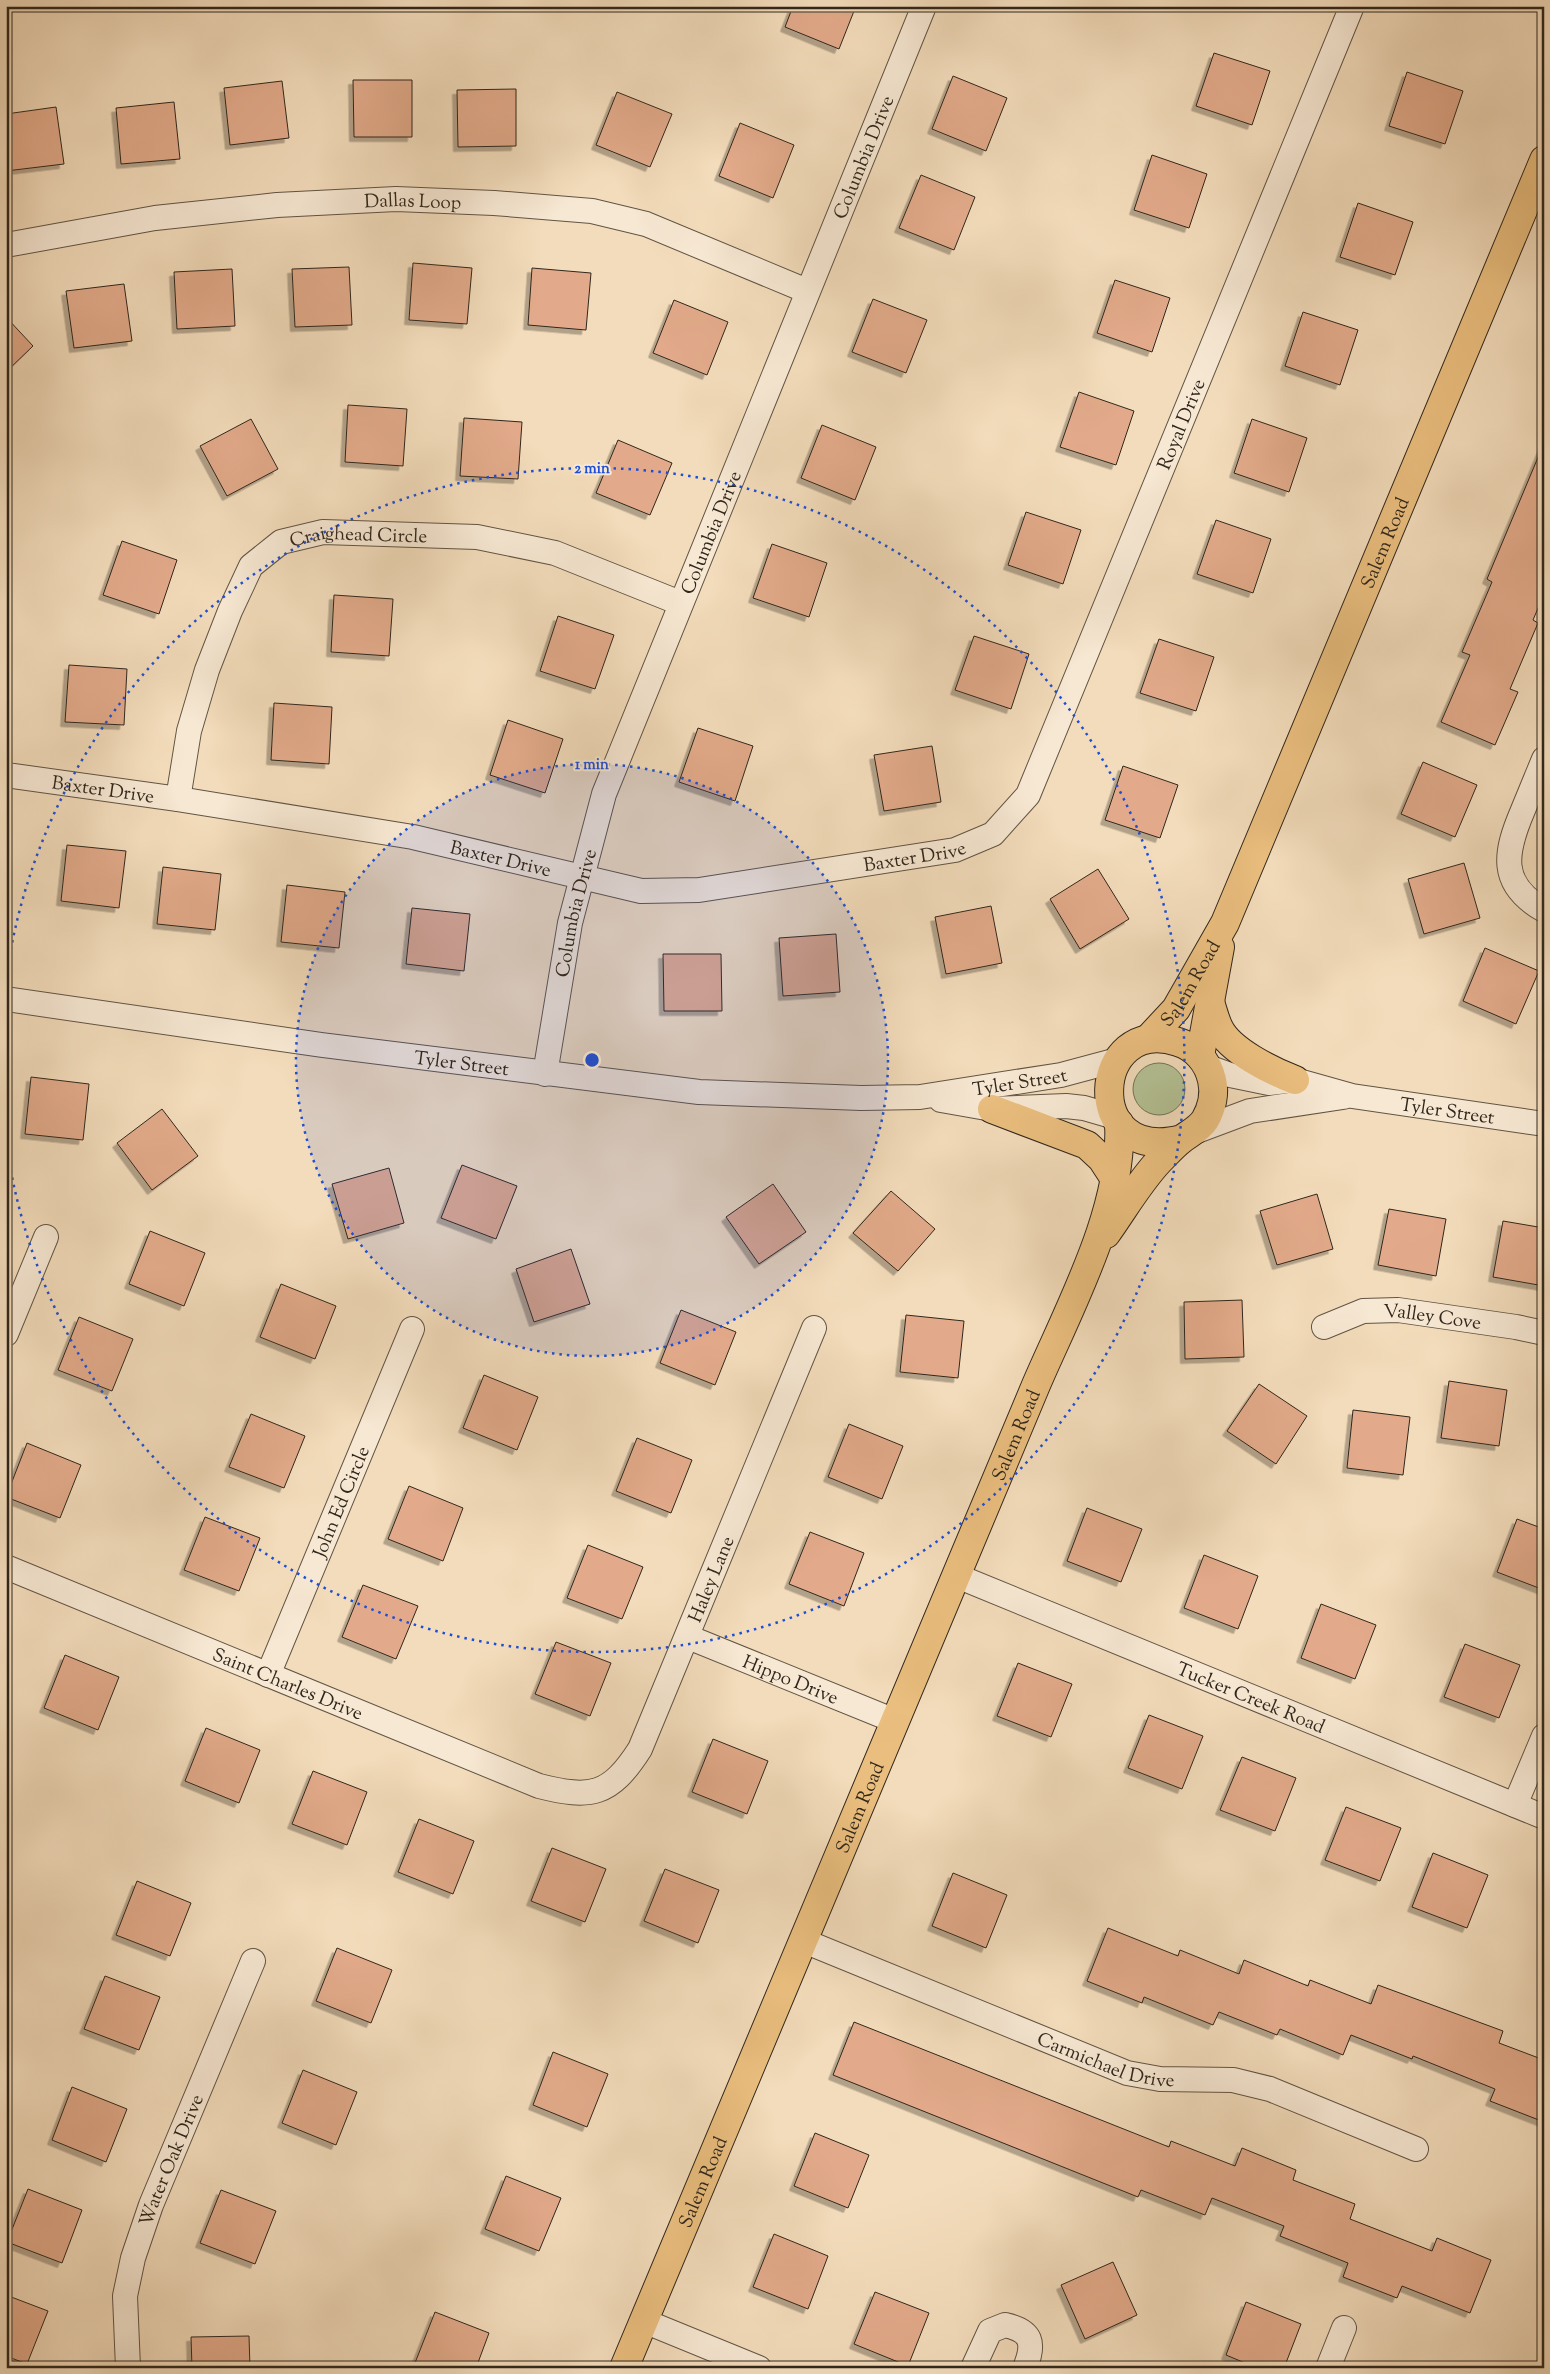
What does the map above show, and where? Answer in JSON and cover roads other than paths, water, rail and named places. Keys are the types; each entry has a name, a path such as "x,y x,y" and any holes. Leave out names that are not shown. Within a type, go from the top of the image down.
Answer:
{"main road":[{"name":"Salem Road","path":"1149,1038 1176,1009 1225,923 1544,160"},
{"name":"Salem Road","path":"1204,1061 1210,1002 1225,923"},
{"path":"1210,1002 1220,1030 1233,1044 1274,1072 1295,1080"},
{"path":"1149,1038 1168,1039 1184,1044 1204,1061 1212,1080 1211,1109 1204,1121 1188,1136 1165,1144 1148,1142 1132,1135 1117,1120 1111,1108 1108,1092 1110,1075 1117,1060 1127,1050 1149,1038"},
{"path":"992,1109 1087,1145 1102,1159 1115,1179"},
{"name":"Salem Road","path":"624,2368 1094,1249 1119,1161 1117,1120"},
{"name":"Salem Road","path":"1094,1249 1125,1208 1141,1182 1188,1136"}],"street":[{"name":"Columbia Drive","path":"545,1074 570,923 604,794 924,6"},
{"name":"Royal Drive","path":"993,834 1028,795 1352,6"},
{"name":"Dallas Loop","path":"6,245 155,218 277,205 396,199 494,203 592,211 646,224 807,291"},
{"name":"Craighead Circle","path":"178,799 189,731 207,670 230,612 250,566 281,542 324,532 477,537 555,553 680,603"},
{"path":"1544,759 1513,835 1508,858 1511,877 1518,890 1533,904 1544,910"},
{"name":"Baxter Drive","path":"6,775 178,799 414,837 641,891 699,890 956,850 993,834"},
{"name":"Tyler Street","path":"6,999 322,1045 699,1092 861,1098 920,1096 1061,1075 1098,1067 1117,1060"},
{"name":"Tyler Street","path":"1204,1061 1230,1075 1269,1083 1295,1080 1352,1096 1544,1124"},
{"name":"Tyler Street","path":"920,1096 992,1109 1066,1106 1084,1108 1117,1120"},
{"name":"Tyler Street","path":"1188,1136 1250,1111 1352,1096"},
{"path":"6,1334 46,1237"},
{"name":"Valley Cove","path":"1324,1326 1363,1311 1398,1310 1516,1327 1544,1333"},
{"name":"Haley Lane","path":"572,1794 594,1792 612,1784 627,1769 640,1749 814,1328"},
{"name":"John Ed Circle","path":"268,1675 412,1329"},
{"name":"Saint Charles Drive","path":"6,1567 539,1786 572,1794"},
{"name":"Tucker Creek Road","path":"957,1576 1544,1817"},
{"name":"Hippo Drive","path":"688,1636 895,1721"},
{"path":"1515,1805 1544,1736"},
{"name":"Carmichael Drive","path":"804,1941 1127,2073 1160,2079 1233,2080 1270,2088 1416,2149"},
{"name":"Water Oak Drive","path":"128,2368 125,2296 133,2258 151,2205 253,1961"},
{"path":"644,2321 759,2368"},
{"path":"973,2368 990,2332 1005,2325 1025,2333 1030,2340 1031,2349 1025,2368"},
{"path":"1328,2368 1344,2328"}]}
